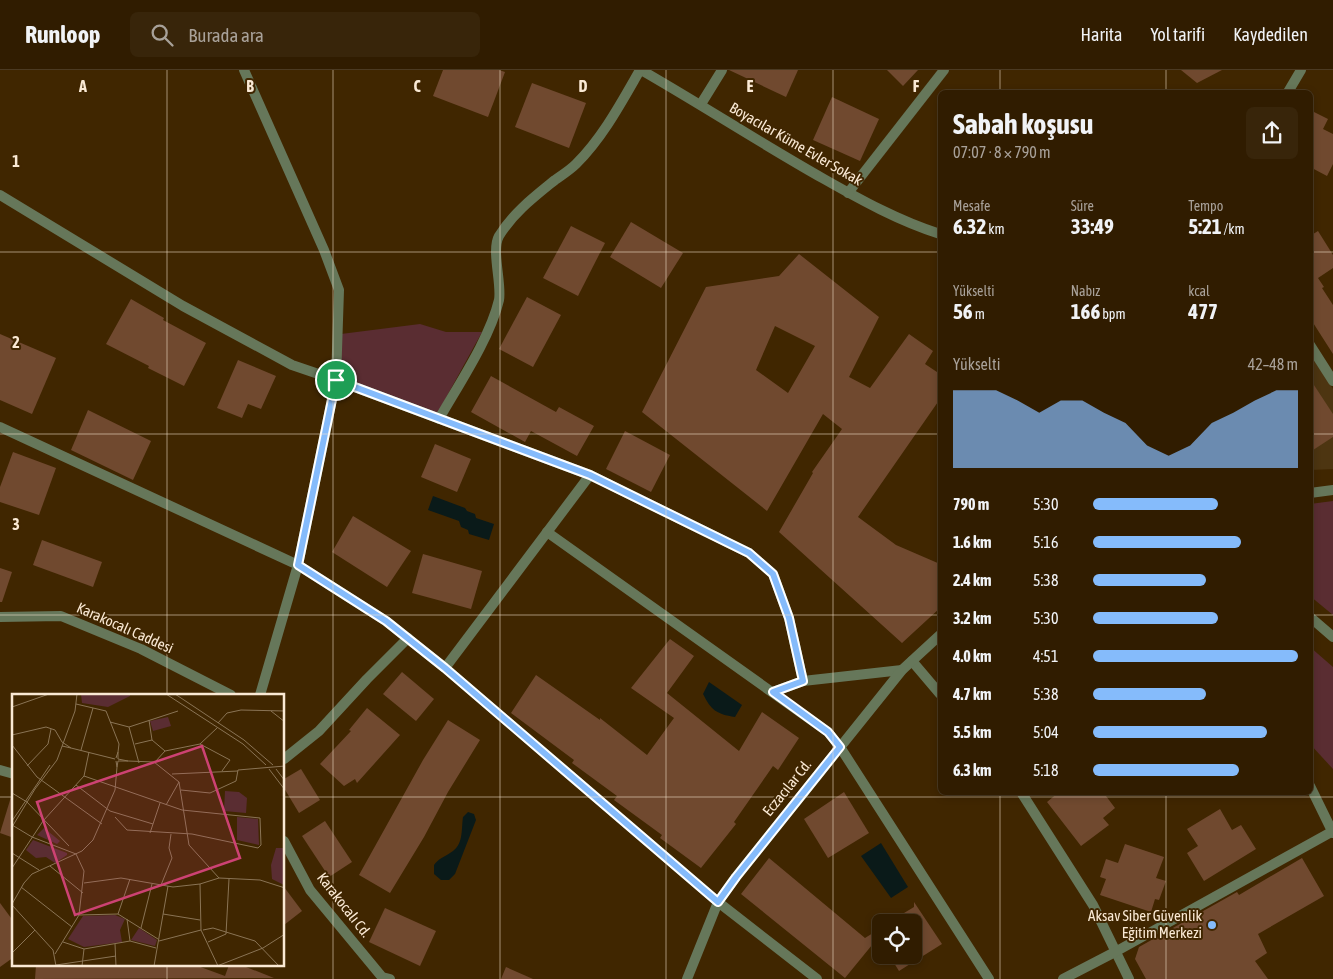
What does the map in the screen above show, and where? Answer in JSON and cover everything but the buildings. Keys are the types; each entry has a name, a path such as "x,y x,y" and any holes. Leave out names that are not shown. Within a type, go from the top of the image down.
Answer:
{"street":[{"path":"244,70 324,250 339,290 336,380 298,565 260,694"},
{"path":"439,419 487,334 493,318 499,298 497,239 508,222 523,206 574,166 591,148 641,70"},
{"name":"Boyacılar Küme Evler Sokak","path":"641,70 701,104 774,151 848,193 913,225 938,233"},
{"path":"701,104 722,70"},
{"path":"848,193 944,70"},
{"path":"1289,90 1302,70"},
{"path":"0,195 192,310 292,365 590,475 749,553 773,574 789,618 803,681"},
{"path":"1313,350 1333,381"},
{"path":"0,427 298,565 386,621 445,668 718,902 817,979"},
{"path":"445,668 590,475"},
{"path":"1313,493 1333,490"},
{"path":"547,532 828,732 840,747 989,979"},
{"name":"Karakocalı Caddesi","path":"0,617 61,616 141,649 229,694"},
{"path":"1313,620 1333,637"},
{"name":"Eczacılar Cd.","path":"686,979 718,902 736,877 902,670 938,637"},
{"path":"285,758 319,731 367,678 408,638"},
{"path":"912,661 938,692"},
{"path":"773,692 803,681 902,670"},
{"path":"1063,979 1333,832 1313,792"},
{"path":"1022,795 1093,904 1129,979"},
{"name":"Karakocalı Cd.","path":"286,852 310,890 383,978"}],"shaded area":[{"path":"420,324 446,332 482,332 437,414 340,378 341,334"},
{"path":"1313,359 1333,389 1333,469 1313,470"},
{"path":"433,496 465,508 467,511 475,514 476,518 494,524 489,540 469,534 468,530 461,527 459,521 428,510"},
{"path":"1333,501 1333,615 1313,598 1313,504"},
{"path":"1313,650 1333,667 1333,769 1313,747"},
{"path":"709,682 742,705 735,717 719,713 709,704 703,694"},
{"path":"468,812 474,814 476,820 455,874 449,880 441,880 434,874 434,865 458,846 463,817"},
{"path":"881,843 908,887 891,898 861,856"}],"place":[{"name":"Aksav Siber Güvenlik Eğitim Merkezi","path":"1212,925"}],"route":[{"path":"336,380 590,475 749,553 773,574 789,618 803,681 773,692 828,732 840,747 718,902 445,668 386,621 298,565 336,380"}]}
